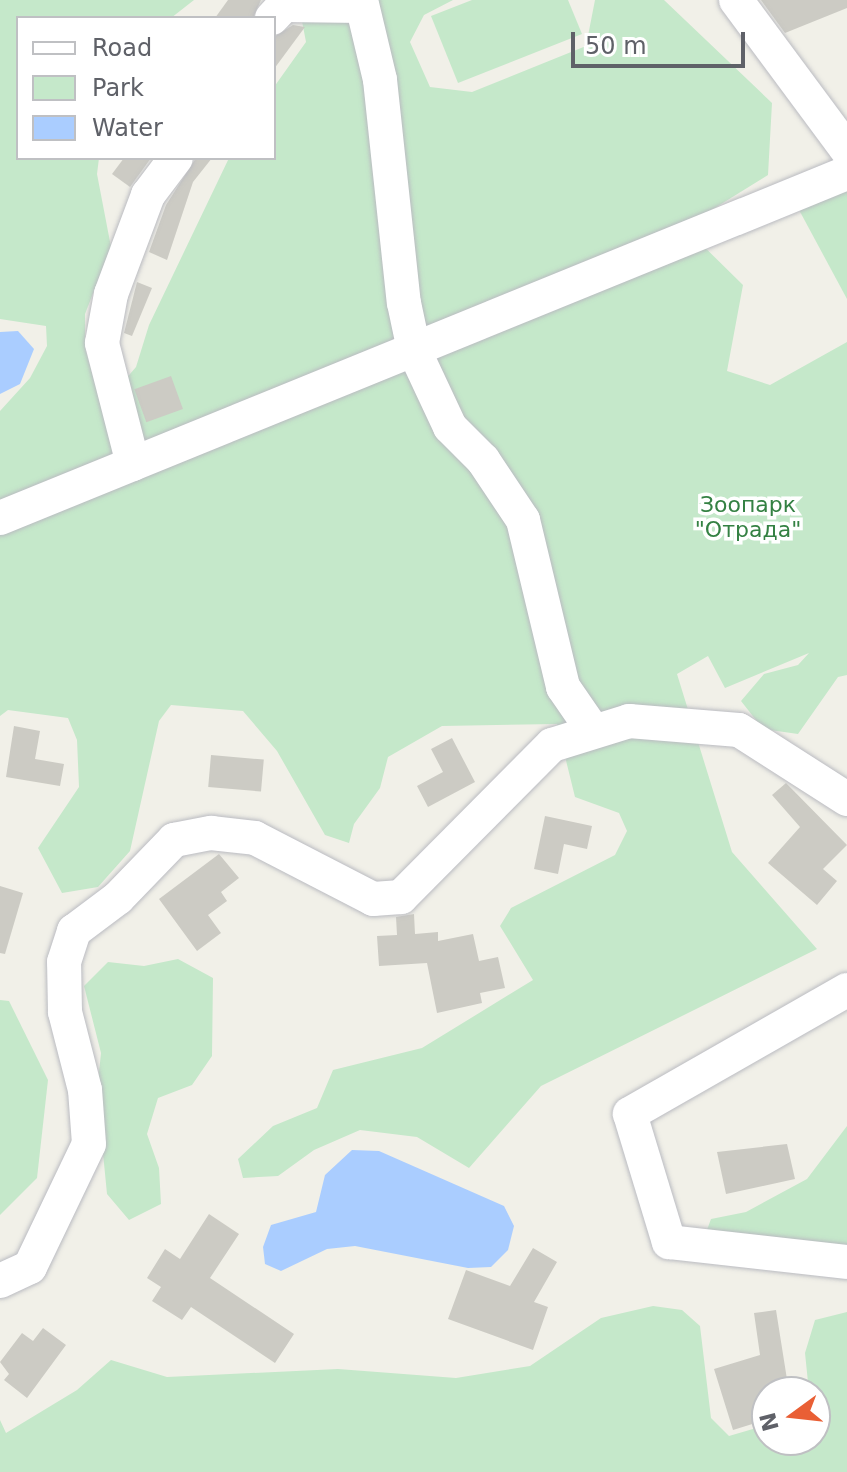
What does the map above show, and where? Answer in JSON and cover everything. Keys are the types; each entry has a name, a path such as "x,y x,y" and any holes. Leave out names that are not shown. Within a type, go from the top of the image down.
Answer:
{"lane":[{"path":"736,0 847,150"},
{"path":"274,16 284,5 361,3 380,80 404,303 414,350 450,427 483,460 523,520 563,687 592,729"},
{"path":"133,464 102,343 111,294 148,195 174,160"},
{"path":"0,518 847,173"},
{"path":"0,1281 30,1267 89,1144 85,1090 65,1012 64,962 74,931 118,898 174,840 211,833 255,838 373,899 401,897 552,745 592,729 629,721 739,730 847,799"},
{"path":"847,990 630,1114 669,1242 847,1262"}],"green space":[{"name":"Зоопарк \"Отрада\"","path":"0,0 194,0 174,16 16,16 16,160 99,160 97,174 111,247 85,314 85,348 96,387 118,388 136,367 149,325 228,160 276,160 276,84 306,42 298,0 453,0 424,15 410,42 430,87 472,92 586,46 595,0 664,0 772,103 768,175 684,227 743,285 727,371 770,385 847,342 847,675 838,677 798,734 763,729 741,701 764,674 798,665 809,653 725,688 708,656 677,674 732,852 817,949 541,1086 469,1168 417,1137 360,1130 314,1150 278,1176 243,1178 238,1159 273,1126 317,1108 333,1070 422,1048 533,980 500,926 511,908 615,855 627,831 619,813 575,797 557,724 442,726 388,757 380,788 354,824 349,843 325,835 277,751 243,711 171,705 159,721 130,851 98,887 62,893 38,848 79,787 77,740 68,718 8,710 0,716 0,411 30,378 47,346 46,326 0,319"},
{"path":"472,0 568,0 582,34 458,83 431,16"},
{"path":"840,186 847,192 847,299 798,208"},
{"path":"178,959 213,978 212,1056 192,1085 158,1098 147,1134 159,1168 161,1204 129,1220 107,1194 97,1092 101,1053 84,986 108,962 144,966"},
{"path":"0,1000 9,1001 48,1080 37,1178 0,1215"},
{"path":"847,1126 847,1277 697,1257 711,1219 746,1212 807,1179"},
{"path":"653,1306 682,1310 700,1326 711,1418 729,1436 751,1430 751,1456 831,1456 831,1376 807,1376 805,1353 815,1320 847,1312 847,1472 0,1472 0,1420 6,1433 77,1390 111,1360 167,1377 338,1369 456,1378 530,1366 601,1318"}],"water":[{"path":"18,331 34,349 20,384 0,394 0,332"},
{"path":"352,1150 379,1151 504,1206 514,1226 508,1250 491,1267 468,1268 355,1246 327,1249 281,1271 265,1264 263,1247 271,1225 316,1212 325,1175"}],"building":[{"path":"228,0 261,0 254,16 216,16"},
{"path":"761,0 847,0 847,8 785,33"},
{"path":"293,25 305,27 276,66 276,36"},
{"path":"122,160 150,160 130,187 112,174"},
{"path":"195,160 210,160 193,182 167,260 149,252 166,205"},
{"path":"137,282 152,288 132,336 124,333"},
{"path":"171,376 183,409 146,422 134,389"},
{"path":"14,726 40,731 35,759 64,764 60,786 6,777"},
{"path":"452,738 475,782 428,807 417,786 443,772 431,749"},
{"path":"211,755 264,760 261,791 208,787"},
{"path":"786,783 847,845 823,869 837,881 817,905 768,863 800,827 772,795"},
{"path":"545,816 592,826 587,849 564,844 558,874 534,869"},
{"path":"219,854 239,878 221,892 227,901 208,915 221,933 197,951 159,899"},
{"path":"0,886 23,893 5,954 0,953"},
{"path":"414,914 415,934 438,932 438,941 473,934 479,961 498,957 505,988 480,993 482,1003 437,1013 427,963 379,966 377,936 397,935 396,917"},
{"path":"787,1144 795,1179 726,1194 717,1152"},
{"path":"209,1214 239,1234 210,1278 294,1334 275,1363 191,1307 182,1320 152,1301 161,1287 147,1278 165,1249 180,1259"},
{"path":"533,1248 557,1262 534,1302 548,1307 533,1350 448,1319 466,1270 510,1286"},
{"path":"776,1310 786,1376 751,1376 751,1424 733,1430 714,1369 760,1355 754,1313"},
{"path":"43,1328 66,1345 27,1398 4,1380 9,1374 0,1362 22,1333 33,1341"}]}
